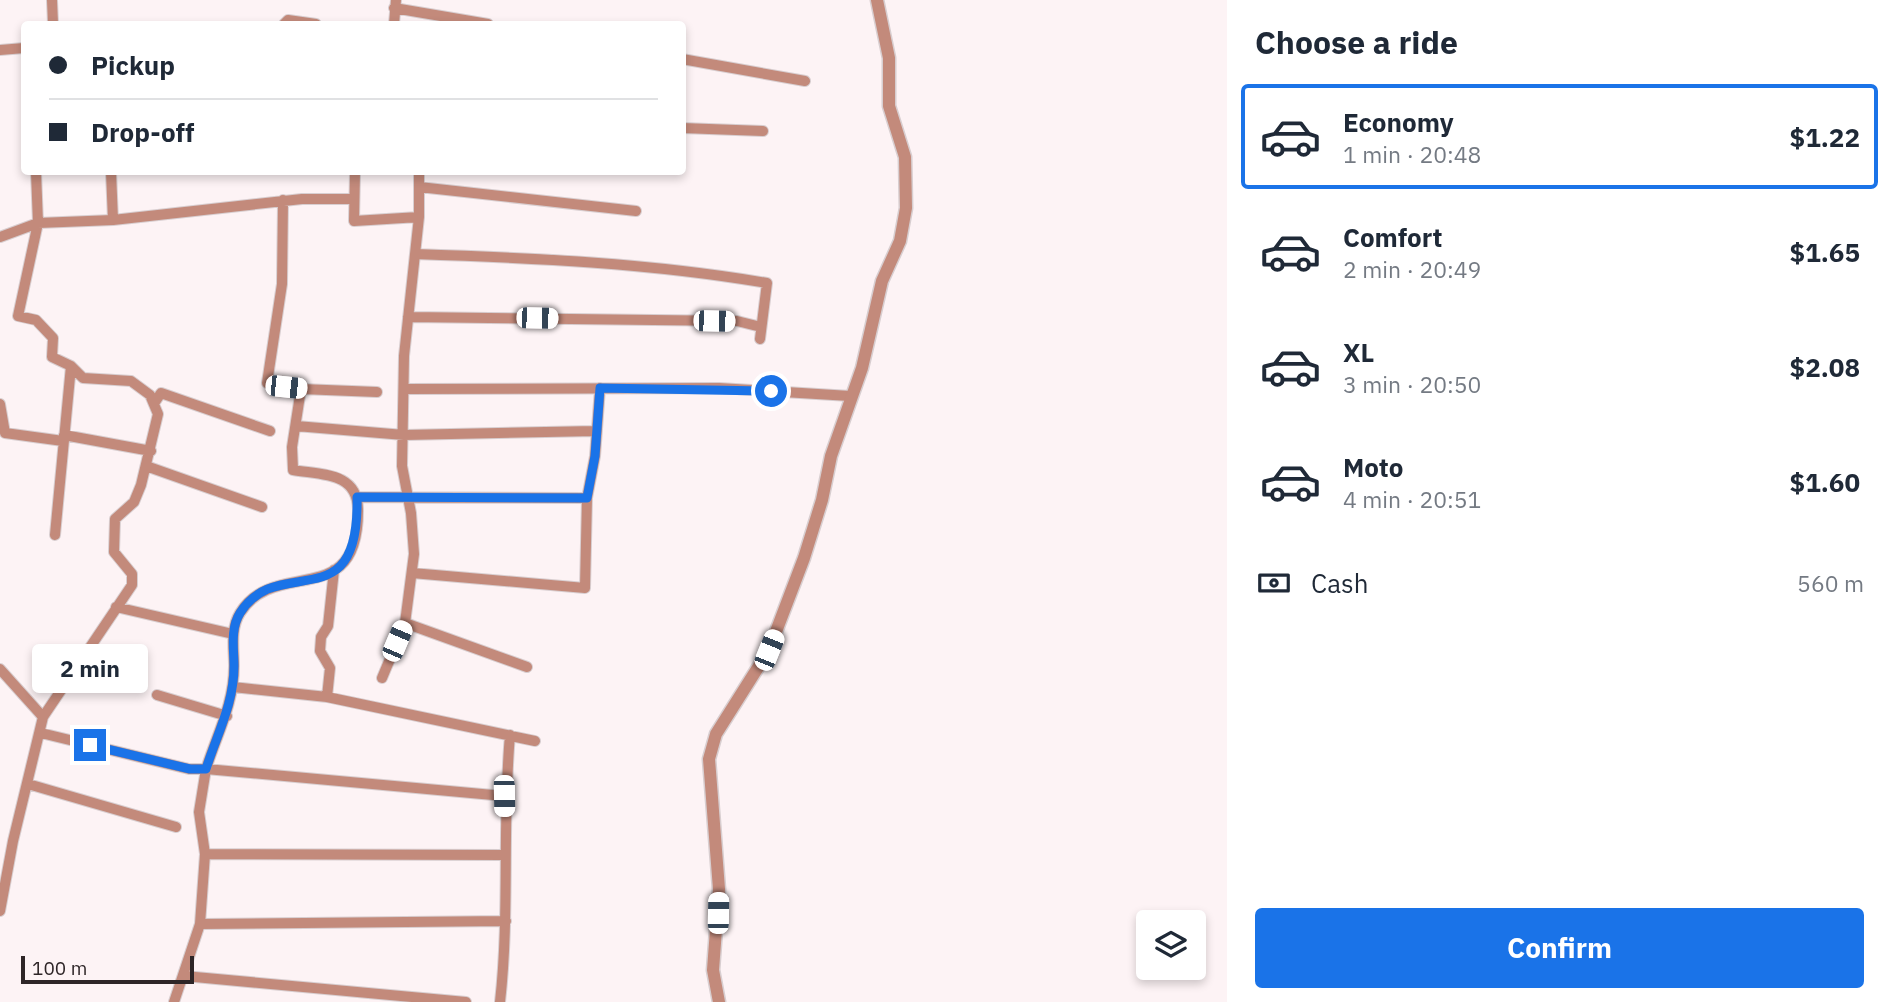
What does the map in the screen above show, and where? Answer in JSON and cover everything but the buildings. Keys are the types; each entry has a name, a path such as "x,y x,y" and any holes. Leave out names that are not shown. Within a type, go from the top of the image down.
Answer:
{"street":[{"path":"52,0 53,21"},
{"path":"719,1002 713,970 719,889 709,759 716,734 769,650 784,613 822,500 831,456 850,396 862,368 882,281 900,241 906,208 905,157 889,106 889,58 877,0"},
{"path":"395,4 474,21"},
{"path":"0,50 21,48"},
{"path":"686,60 806,81"},
{"path":"686,128 763,131"},
{"path":"0,911 13,841 43,717 132,585 132,574 114,552 115,519 134,502 146,466 158,414 155,402 131,381 83,378 71,366 52,358 53,338 36,320 18,316 38,223 36,175"},
{"path":"111,175 113,220"},
{"path":"355,175 354,221 419,217"},
{"path":"382,678 405,622 414,554 402,466 408,317 419,217 419,175"},
{"path":"419,187 636,211"},
{"path":"0,237 38,223 113,220 283,200 353,199"},
{"path":"283,200 282,284 267,383 301,388 377,392"},
{"path":"415,254 538,258 684,269 767,283 760,339"},
{"path":"408,317 737,321 761,327"},
{"path":"55,535 71,366"},
{"path":"174,1002 200,924 205,854 199,812 206,769 228,716 233,687 233,634 239,615 255,595 277,586 306,583 334,570 351,555 358,528 357,497 353,486 339,478 293,470 292,447 301,388"},
{"path":"412,573 585,588 587,498 595,456 600,388"},
{"path":"404,389 719,388 850,396"},
{"path":"155,402 161,393 270,431"},
{"path":"0,404 5,433 64,438 150,451"},
{"path":"296,426 404,435 595,432"},
{"path":"146,466 262,507"},
{"path":"357,497 587,498"},
{"path":"327,698 330,668 320,651 321,637 328,626 334,570"},
{"path":"116,607 233,634"},
{"path":"405,622 527,667"},
{"path":"0,669 43,717"},
{"path":"233,687 327,698 397,715 535,741"},
{"path":"157,695 228,716"},
{"path":"41,733 190,769 504,796"},
{"path":"500,1002 506,921 504,796 510,735"},
{"path":"28,784 176,827"},
{"path":"205,854 505,855"},
{"path":"200,924 506,921"},
{"path":"184,976 466,1002"}],"route":[{"path":"90,745 190,769 206,769 216,737 228,716 233,687 233,634 239,615 255,595 277,586 306,583 341,567 351,555 358,528 357,497 587,498 595,456 600,388 771,391"}]}
